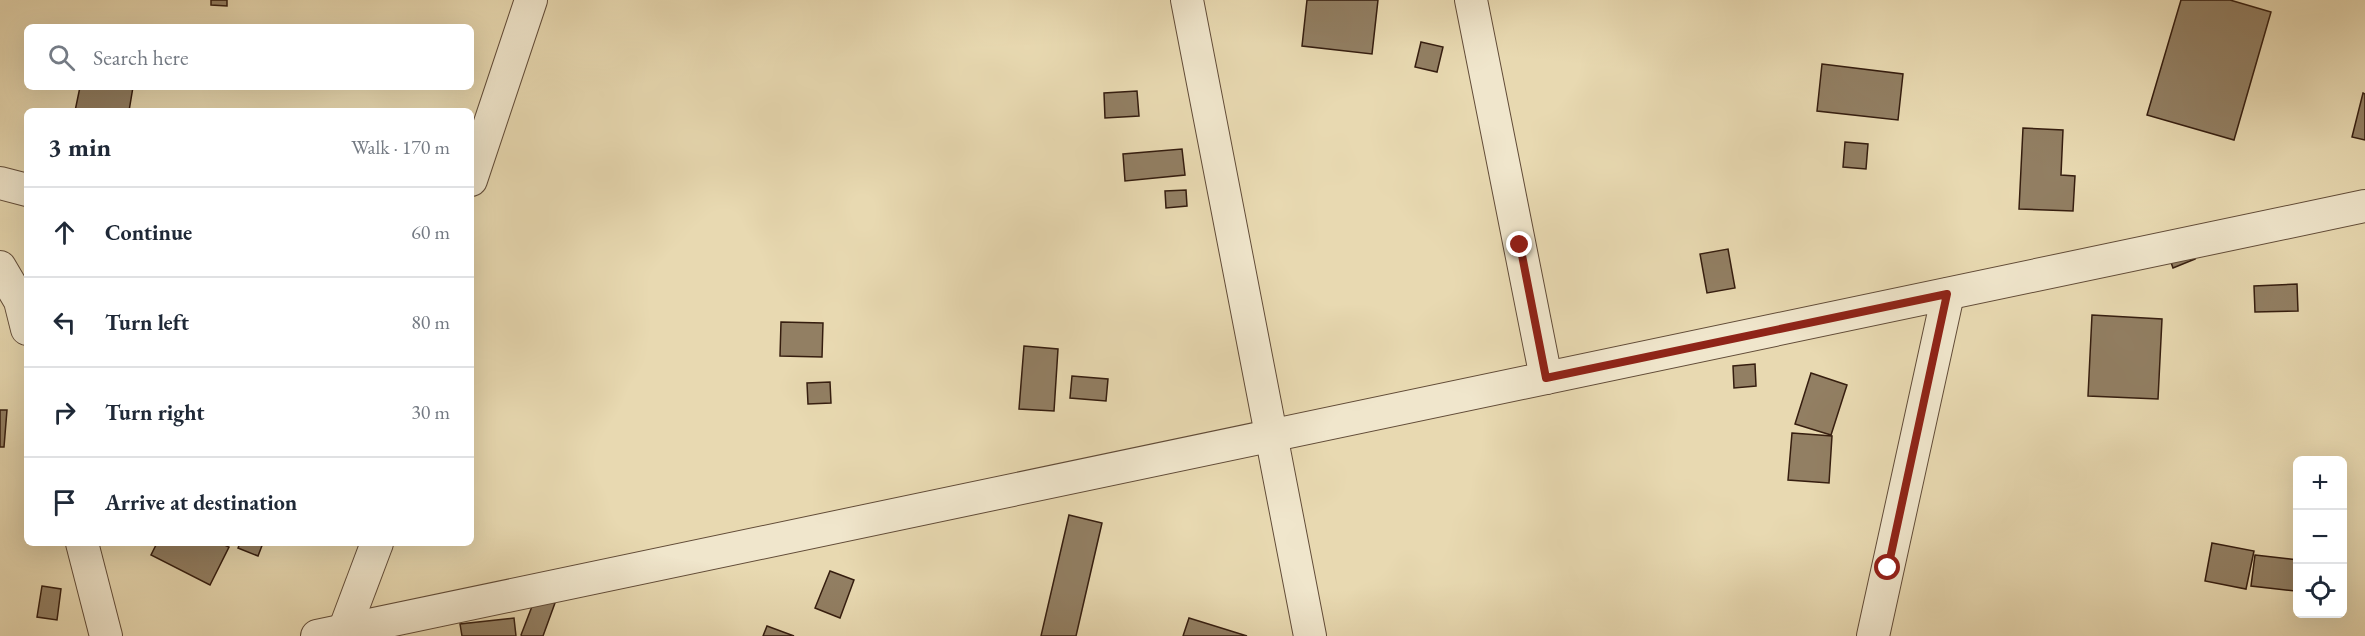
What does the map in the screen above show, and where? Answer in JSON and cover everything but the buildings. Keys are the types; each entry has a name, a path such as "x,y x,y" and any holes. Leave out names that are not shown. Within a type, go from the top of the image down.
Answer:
{"street":[{"path":"474,171 531,0"},
{"path":"1187,0 1310,636"},
{"path":"1471,0 1546,378"},
{"path":"0,183 24,189"},
{"path":"334,634 2365,206"},
{"path":"0,267 20,301 24,317"},
{"path":"1873,636 1947,294"},
{"path":"83,546 106,636"},
{"path":"334,634 376,546"}],"route":[{"path":"1520,245 1546,378 1947,294 1888,568"}]}
